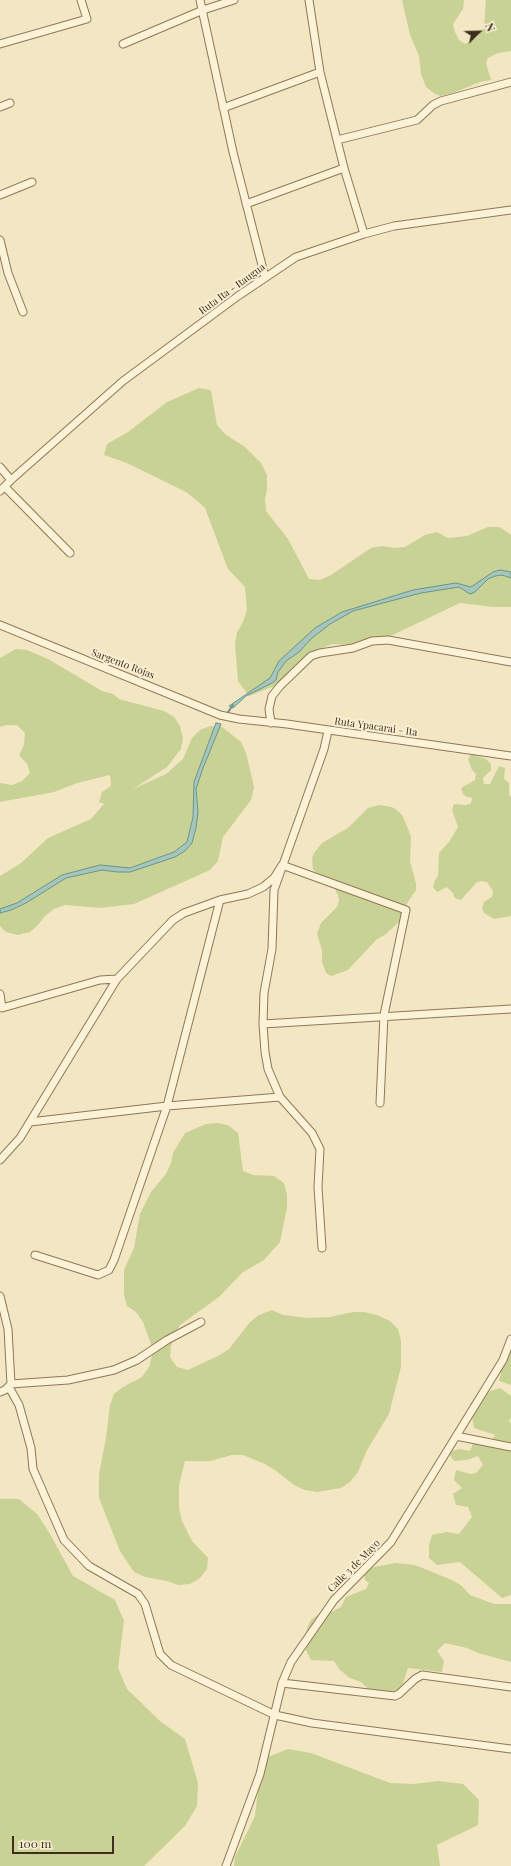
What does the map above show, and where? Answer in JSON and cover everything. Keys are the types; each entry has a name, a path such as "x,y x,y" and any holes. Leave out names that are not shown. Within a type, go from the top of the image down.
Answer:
{"street":[{"path":"0,44 87,19 82,0"},
{"path":"200,0 223,108 265,277"},
{"path":"123,44 203,10 234,0"},
{"path":"309,0 320,72 344,168 364,234"},
{"path":"223,108 320,72"},
{"path":"337,140 417,120 432,105 441,101 511,82"},
{"path":"0,107 10,102"},
{"path":"246,204 344,168"},
{"path":"0,195 32,182"},
{"name":"Ruta Ita - Itaugua","path":"2,489 123,381 265,277 296,257 364,234 394,226 511,210"},
{"path":"0,240 8,272 23,312"},
{"path":"0,467 11,480"},
{"path":"2,489 70,553"},
{"name":"Sargento Rojas","path":"0,625 220,715 239,719"},
{"path":"271,723 269,709 272,696 280,686 311,656 320,653 354,648 372,641 388,640 511,662"},
{"name":"Ruta Ypacarai - Ita","path":"239,719 511,756"},
{"path":"322,1248 318,1187 320,1150 312,1133 280,1097 268,1069 263,1024 264,993 272,949 274,896 282,865 324,749 328,731"},
{"path":"0,1160 20,1138 117,979 173,920 184,913 220,900 248,894 263,887 274,878 282,865"},
{"path":"282,865 406,910 384,1015 380,1103"},
{"path":"35,1255 98,1275 109,1270 114,1260 167,1106 220,900"},
{"path":"0,994 2,1008 100,980 117,979"},
{"path":"263,1024 384,1015 511,1009"},
{"path":"30,1122 167,1106 280,1097"},
{"path":"0,1296 8,1329 10,1385 20,1405 31,1448 33,1469 60,1532 69,1547 89,1566 138,1594 145,1604 160,1654 171,1665 275,1714 312,1723 511,1749"},
{"path":"0,1392 10,1385 68,1380 114,1370 137,1360 167,1340 202,1322"},
{"name":"Calle 3 de Mayo","path":"226,1866 260,1774 282,1683 291,1662 334,1600 391,1542 503,1360 511,1339"},
{"path":"456,1436 511,1447"},
{"path":"282,1683 394,1696 399,1694 415,1678 422,1675 511,1687"}],"green space":[{"path":"402,0 464,0 463,9 453,24 459,40 465,44 477,38 484,28 486,0 511,0 511,51 498,53 488,58 486,63 491,80 480,82 453,93 441,96 435,94 426,87 421,74 419,56 410,35"},
{"path":"199,388 211,390 217,425 225,434 245,447 261,463 267,475 265,500 266,511 288,539 309,579 320,580 331,575 371,548 382,546 394,548 405,547 425,535 437,532 448,538 467,536 488,527 500,527 511,535 511,607 494,607 460,603 378,642 366,646 332,644 311,653 293,668 289,678 280,684 249,696 238,681 235,644 237,632 243,622 247,610 245,587 228,569 205,508 186,492 127,463 104,455 107,444 128,432 167,402"},
{"path":"16,649 27,650 48,659 102,691 113,694 119,699 164,711 174,717 180,726 183,738 181,749 167,767 133,789 166,774 183,759 192,738 200,730 210,726 222,727 241,742 246,753 254,787 251,800 223,837 218,861 210,870 134,904 100,908 65,905 54,909 30,932 18,935 6,932 0,926 0,876 21,863 48,838 91,819 104,804 99,802 102,792 111,786 110,775 77,783 54,792 0,802 0,783 12,785 22,781 30,773 27,764 19,755 24,745 25,733 17,725 6,725 0,727 0,658"},
{"path":"471,754 486,759 491,764 491,770 483,778 484,784 490,784 499,766 505,768 504,779 509,783 509,794 511,797 511,916 494,919 484,913 482,908 484,902 492,897 493,891 487,882 481,881 476,883 461,900 455,898 453,893 447,887 437,892 433,887 438,876 439,853 449,842 458,827 452,810 454,804 466,805 471,803 472,798 463,794 461,788 475,780 476,774 472,770 468,759"},
{"path":"379,805 392,807 398,811 402,815 407,826 411,837 410,861 416,884 416,890 403,909 400,921 386,934 376,940 348,970 331,976 326,973 322,962 322,950 317,934 321,923 337,907 339,901 338,895 332,883 313,870 312,858 322,843 348,828 368,808"},
{"path":"217,1123 228,1125 238,1133 243,1171 253,1175 274,1176 284,1183 287,1195 287,1207 280,1242 264,1260 243,1272 219,1297 180,1325 174,1335 170,1357 177,1367 188,1370 220,1355 229,1349 250,1322 259,1315 272,1310 283,1315 308,1318 330,1317 353,1312 364,1312 377,1315 390,1321 398,1329 401,1341 401,1367 389,1414 367,1450 358,1472 350,1482 341,1488 317,1492 305,1490 294,1485 265,1464 243,1455 232,1455 210,1461 185,1461 179,1485 179,1508 182,1521 192,1541 208,1558 207,1569 200,1578 190,1584 178,1585 167,1581 145,1577 134,1572 120,1551 99,1498 99,1474 106,1438 110,1405 114,1394 123,1387 142,1377 149,1367 152,1356 151,1344 143,1322 136,1312 127,1306 124,1294 124,1270 134,1248 140,1214 151,1192 166,1174 171,1163 173,1153 185,1133 206,1124"},
{"path":"511,1340 511,1385 499,1381 501,1373 498,1371"},
{"path":"500,1388 511,1396 511,1418 509,1420 511,1424 511,1595 502,1598 460,1562 437,1565 429,1558 429,1545 432,1535 447,1532 459,1534 472,1517 468,1507 456,1505 453,1494 462,1488 454,1480 456,1470 471,1474 476,1473 483,1465 478,1456 467,1460 454,1461 448,1452 459,1449 470,1451 473,1444 489,1444 495,1435 474,1428 470,1404 477,1395"},
{"path":"0,1499 19,1499 37,1514 73,1576 115,1600 124,1621 118,1668 127,1689 161,1722 185,1739 198,1783 197,1806 185,1826 144,1866 0,1866"},
{"path":"396,1563 415,1565 452,1580 462,1586 470,1595 494,1604 511,1604 511,1662 478,1653 467,1648 445,1643 437,1651 444,1661 442,1672 408,1668 401,1690 389,1696 378,1698 361,1682 350,1678 340,1670 334,1661 311,1660 306,1650 305,1639 307,1628 311,1620 320,1613 331,1612 341,1607 346,1597 366,1589 369,1583 365,1580 364,1571 374,1567"},
{"path":"288,1749 311,1753 390,1783 414,1784 438,1781 463,1784 479,1800 478,1825 437,1845 440,1866 234,1866 235,1857 255,1816 260,1774 265,1758"}],"water":[{"path":"500,570 511,572 511,578 502,575 495,576 488,579 475,592 470,594 459,587 421,593 353,611 330,624 312,638 299,652 286,661 278,672 276,680 246,696 233,708 229,706 270,678 279,661 315,628 342,612 413,590 456,583 471,587 493,572"},
{"path":"216,723 221,724 196,789 198,812 196,828 192,843 185,851 175,857 130,872 102,870 66,878 26,903 0,913 0,909 17,903 62,875 100,865 130,868 174,852 187,842 193,817 194,782"}],"waterway":[{"path":"226,715 233,705"}]}
